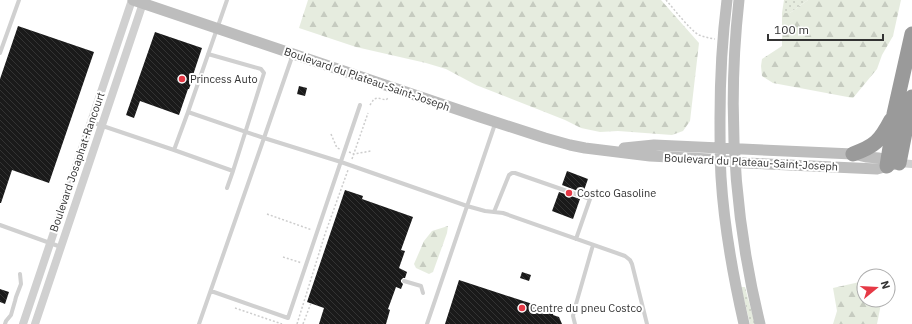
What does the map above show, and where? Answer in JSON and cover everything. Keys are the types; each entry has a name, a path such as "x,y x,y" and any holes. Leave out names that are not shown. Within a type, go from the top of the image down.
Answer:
{"highway":[{"path":"896,163 892,135 894,114 912,34"},
{"path":"896,163 908,132 912,97"},
{"path":"853,154 876,143 884,134 894,114"}],"street":[{"path":"727,0 722,40 720,79 720,160 729,248 744,324"},
{"path":"739,0 734,76 734,149 744,243 760,324"},
{"name":"Boulevard du Plateau-Saint-Joseph","path":"138,1 496,122 580,147 650,156 735,162 877,169 896,163"},
{"name":"Boulevard Josaphat-Rancourt","path":"23,324 91,122 138,1"},
{"name":"Boulevard Josaphat-Rancourt","path":"35,324 102,126 138,1"},
{"name":"Boulevard du Plateau-Saint-Joseph","path":"603,150 654,146 720,148 853,154 879,158 896,163"}],"lane":[{"path":"0,53 19,0"},
{"path":"174,150 227,0"},
{"path":"208,54 262,69 264,73 227,188"},
{"path":"199,324 293,54"},
{"path":"211,291 288,318 360,105"},
{"path":"188,112 245,132 341,162 467,206 485,211 503,213 625,256 631,262 647,324"},
{"path":"91,122 233,170"},
{"path":"427,324 496,122"},
{"path":"494,212 509,175 515,173 590,199 576,239"},
{"path":"0,225 61,247"},
{"path":"575,324 573,316 574,311 593,245"},
{"path":"5,324 11,315 21,284 20,274"},
{"path":"404,280 421,286 423,293"}],"path":[{"path":"666,0 697,34 707,38 722,40"},
{"path":"370,105 374,99 378,98 386,100 389,96"},
{"path":"297,324 325,234 368,113"},
{"path":"354,154 371,151"},
{"path":"267,214 325,234"},
{"path":"283,258 315,268"},
{"path":"303,324 311,303"},
{"path":"235,308 282,324"}],"green space":[{"path":"308,0 661,0 699,43 690,121 683,131 672,135 618,131 600,132 581,128 565,120 476,85 446,69 356,47 299,28"},
{"path":"784,0 808,0 790,13 782,13"},
{"path":"808,0 901,0 893,36 882,55 877,69 853,98 773,83 762,76 762,59 782,46 782,13 790,13"},
{"path":"448,226 447,233 433,272 429,274 416,268 414,264 424,241 432,231"},
{"path":"856,283 856,308 880,308 877,324 833,324 837,311 833,288"},
{"path":"741,287 745,287 755,324 750,324"}],"building":[{"path":"18,26 94,52 49,183 12,170 0,203 0,79"},
{"path":"155,32 202,48 179,115 140,101 134,118 126,115"},
{"path":"299,86 307,88 305,96 297,94"},
{"path":"567,171 588,179 583,193 562,185"},
{"path":"345,190 363,196 362,199 413,217 401,250 405,251 399,268 407,272 405,278 401,280 403,284 401,289 396,287 388,309 390,310 386,324 319,324 324,308 307,302"},
{"path":"559,192 580,199 573,219 552,211"},
{"path":"522,272 531,275 529,281 520,278"},
{"path":"459,280 554,311 553,315 559,317 562,324 445,324"},
{"path":"0,289 9,292 5,304 0,302"}],"place":[{"name":"Princess Auto","path":"182,79"},
{"name":"Costco Gasoline","path":"569,193"},
{"name":"Centre du pneu Costco","path":"522,308"}]}
